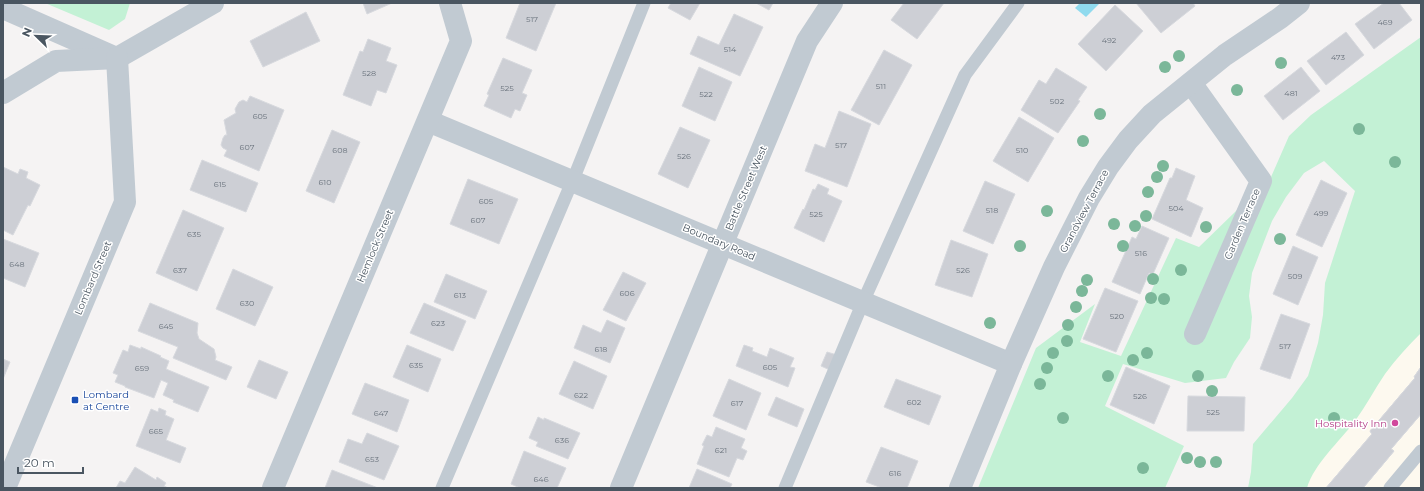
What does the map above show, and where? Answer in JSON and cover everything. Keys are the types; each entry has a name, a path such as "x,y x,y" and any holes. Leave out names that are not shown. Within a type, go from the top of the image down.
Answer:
{"street":[{"path":"3,93 56,61 116,58 213,3"},
{"name":"Hemlock Street","path":"273,488 461,42 450,3"},
{"name":"Battle Street West","path":"621,488 807,41 832,3"},
{"name":"Grandview Terrace","path":"960,488 1011,364 1058,260 1089,198 1108,167 1128,140 1152,114 1225,55 1280,18 1299,3"},
{"path":"3,8 116,58"},
{"name":"Lombard Street","path":"5,488 125,202 116,58"},
{"name":"Garden Terrace","path":"1191,83 1261,181 1195,334"},
{"name":"Boundary Road","path":"428,121 1011,364"}],"lane":[{"path":"442,488 572,181 644,3"},
{"path":"786,488 863,302 965,75 1018,3"},
{"path":"1390,488 1421,451"}],"shaded area":[{"path":"1421,142 1421,488 1266,488"}],"green space":[{"path":"45,3 130,3 125,19 109,30"},
{"path":"1421,37 1421,333 1393,363 1355,421 1315,470 1307,488 1248,488 1253,444 1292,398 1308,376 1318,343 1323,315 1325,283 1355,191 1324,161 1304,173 1286,197 1272,221 1252,273 1249,296 1252,317 1250,338 1234,362 1226,378 1185,383 1123,364 1105,406 1184,446 1165,488 978,488 1036,348 1095,304 1080,342 1121,356 1176,238 1199,247 1271,177 1289,136 1311,115"}],"water":[{"path":"1080,3 1100,3 1086,17 1075,8"}],"building":[{"path":"363,3 392,3 367,14"},
{"path":"520,3 556,3 536,51 506,38"},
{"path":"671,3 700,3 690,20 668,8"},
{"path":"756,3 773,3 769,10"},
{"path":"904,3 944,3 917,39 891,20"},
{"path":"1136,3 1193,3 1195,6 1161,33"},
{"path":"1384,3 1399,3 1412,20 1374,49 1355,24"},
{"path":"1115,5 1143,31 1106,71 1078,44"},
{"path":"306,12 320,41 263,67 250,41"},
{"path":"734,14 763,27 740,76 690,54 698,36 719,45"},
{"path":"1346,32 1364,55 1326,85 1307,61"},
{"path":"368,39 391,48 386,61 397,65 386,93 377,90 371,106 343,95 360,51 363,52"},
{"path":"884,50 912,65 879,125 851,110"},
{"path":"503,58 532,70 522,93 527,95 520,111 515,109 511,118 484,106 489,95 487,94"},
{"path":"699,67 732,82 715,121 682,106"},
{"path":"1301,67 1320,91 1283,120 1264,96"},
{"path":"1056,68 1087,87 1078,100 1080,101 1058,133 1021,110 1039,80 1046,84"},
{"path":"250,96 284,110 259,171 224,156 227,150 221,145 223,138 227,135 224,120 236,113 235,109 239,102 243,100 247,102"},
{"path":"839,111 871,124 847,187 805,171 815,144 825,148"},
{"path":"1019,117 1054,138 1028,182 993,161"},
{"path":"680,127 710,140 688,188 658,174"},
{"path":"332,130 360,142 334,203 306,191"},
{"path":"202,160 258,183 246,212 190,190"},
{"path":"3,167 18,174 20,169 28,172 26,178 40,185 13,235 3,230"},
{"path":"1176,168 1195,176 1186,200 1203,208 1191,237 1152,219"},
{"path":"468,179 518,199 499,244 450,224"},
{"path":"1321,180 1347,193 1322,247 1296,235"},
{"path":"985,181 1015,194 993,244 963,231"},
{"path":"818,184 829,189 827,194 842,201 824,242 794,228 813,189 815,190"},
{"path":"183,210 224,228 197,291 156,273"},
{"path":"1142,226 1169,238 1153,274 1149,273 1140,294 1112,282 1132,237 1136,239"},
{"path":"3,239 39,253 25,287 3,278"},
{"path":"951,240 988,254 972,297 935,285"},
{"path":"1293,246 1318,257 1298,305 1273,294"},
{"path":"233,269 273,287 255,326 216,309"},
{"path":"623,272 646,283 626,321 603,310"},
{"path":"446,274 487,291 475,319 434,302"},
{"path":"1105,288 1138,301 1116,352 1083,339"},
{"path":"150,303 198,323 197,333 199,339 214,349 216,357 215,360 232,367 226,380 173,358 178,347 138,331"},
{"path":"424,303 466,321 453,351 410,333"},
{"path":"1281,314 1310,324 1290,379 1260,369"},
{"path":"607,320 625,328 610,363 574,348 583,325 601,333"},
{"path":"130,345 141,349 141,347 161,356 160,357 169,361 166,369 209,387 198,412 173,402 174,400 163,395 168,383 161,380 154,398 115,382 118,375 113,373 123,350 128,352"},
{"path":"407,345 441,359 428,392 393,377"},
{"path":"744,345 753,348 752,351 767,357 770,348 794,358 790,367 795,368 788,387 736,366"},
{"path":"827,352 837,355 830,370 821,366"},
{"path":"3,359 10,362 3,379"},
{"path":"259,360 288,372 276,399 247,387"},
{"path":"574,361 607,376 593,409 559,394"},
{"path":"1126,367 1170,386 1154,424 1110,405"},
{"name":"Hospitality Inn","path":"1421,367 1421,414 1391,449 1394,451 1363,488 1326,488 1372,434 1370,431 1415,378 1414,377"},
{"name":"Hospitality Inn","path":"1421,367 1421,414 1391,449 1394,451 1363,488 1326,488 1372,434 1370,431 1415,378 1414,377"},
{"path":"729,379 761,393 746,430 713,416"},
{"path":"896,379 941,396 929,425 884,407"},
{"path":"365,383 409,400 397,432 352,414"},
{"path":"1188,396 1245,397 1244,431 1187,431"},
{"path":"776,397 804,409 797,427 768,415"},
{"path":"159,408 166,411 165,415 174,419 166,440 186,448 180,463 136,446 151,409 158,412"},
{"path":"538,417 544,420 544,418 580,433 568,459 536,446 538,442 529,438"},
{"path":"716,427 745,439 741,448 747,451 743,460 737,458 729,477 697,464 704,446 702,445 707,435 712,437"},
{"path":"367,433 399,446 384,480 339,462 348,439 362,444"},
{"path":"881,447 918,461 907,488 882,488 866,482"},
{"path":"524,451 566,468 557,488 520,488 511,484"},
{"path":"135,467 156,480 157,477 166,483 164,486 168,488 116,488 120,481 125,483"},
{"path":"697,469 732,484 730,488 689,488"},
{"path":"332,470 378,488 325,488"}],"place":[{"name":"Lombard at Centre","path":"75,400"},
{"name":"Hospitality Inn","path":"1395,423"}]}
